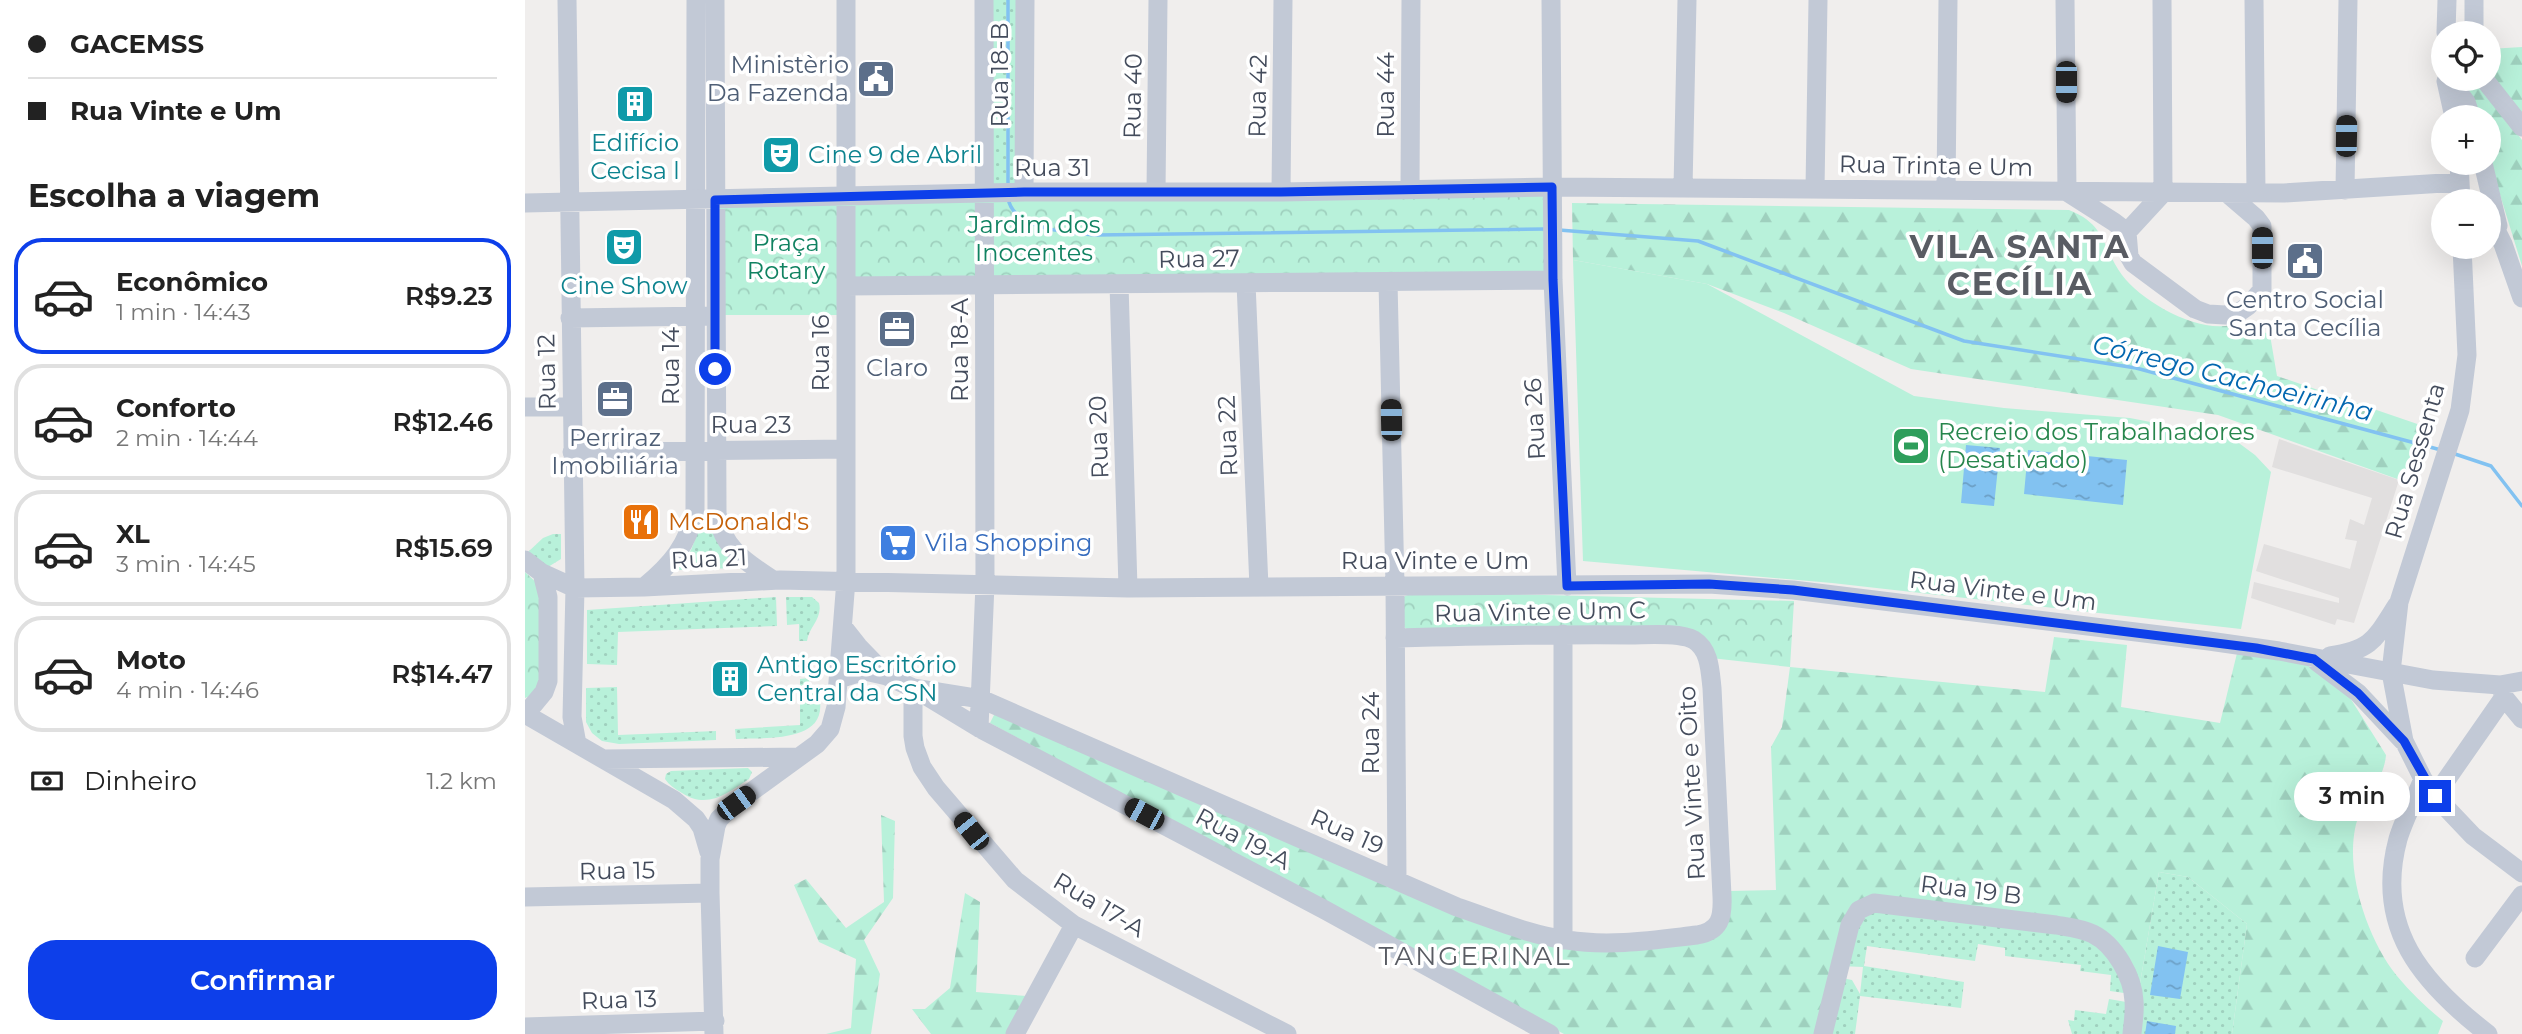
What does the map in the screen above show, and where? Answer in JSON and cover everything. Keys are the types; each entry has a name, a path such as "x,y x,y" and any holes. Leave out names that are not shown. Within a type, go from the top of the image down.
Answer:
{"street":[{"name":"Rua 12","path":"567,0 575,588 572,704 577,744"},
{"name":"Rua 14","path":"696,0 705,200 706,316 716,450 718,522 728,545 746,562 773,580"},
{"name":"Rua 14","path":"705,200 715,0"},
{"name":"Rua 16","path":"710,859 719,819 736,803 817,744 830,729 836,707 846,580 846,0"},
{"name":"Rua 18-A","path":"979,728 985,584 984,285 987,192 983,0"},
{"name":"Rua 18-B","path":"1022,192 1025,0"},
{"name":"Rua 40","path":"1156,192 1158,0"},
{"name":"Rua 42","path":"1281,192 1283,0"},
{"name":"Rua 44","path":"1411,0 1411,189"},
{"path":"1551,0 1552,196"},
{"path":"1683,188 1687,0"},
{"path":"1815,189 1818,0"},
{"path":"1945,190 1948,0"},
{"path":"2065,0 2067,192 2127,232"},
{"path":"2162,0 2163,193 2127,232 2127,247 2133,263 2195,309 2208,314 2238,313 2262,290 2262,226 2284,193"},
{"path":"2254,0 2256,192"},
{"path":"2345,190 2348,0"},
{"path":"2446,21 2447,0"},
{"path":"2474,0 2474,21"},
{"path":"2494,91 2522,127"},
{"path":"2486,175 2503,244 2522,298"},
{"name":"Rua Trinta e Um","path":"1411,189 1552,196 1683,188 2228,194 2460,182"},
{"name":"Rua 31","path":"525,203 987,192 1411,189"},
{"path":"2228,194 2262,226"},
{"name":"Rua 26","path":"1552,196 1553,280 1567,586"},
{"path":"2501,240 2503,244"},
{"name":"Rua Sessenta","path":"2399,601 2460,411 2467,355 2463,259"},
{"name":"Rua 27","path":"846,286 1553,280"},
{"name":"Rua 24","path":"1388,282 1395,585 1397,880"},
{"name":"Rua 22","path":"1246,283 1259,587"},
{"name":"Rua 20","path":"1119,284 1128,588"},
{"name":"Rua 14","path":"644,587 680,553 691,528 696,501 695,450 706,316"},
{"path":"571,318 706,316"},
{"path":"525,407 572,407"},
{"name":"Rua 23","path":"572,452 846,449"},
{"path":"696,501 716,502"},
{"path":"525,560 542,573 575,588"},
{"path":"542,573 548,603 548,681 544,692 525,715 674,800 702,828 710,859 714,1028"},
{"name":"Rua 21","path":"575,588 773,580 846,580"},
{"name":"Rua Vinte e Um","path":"846,580 1128,588 1709,584 1793,590 2244,646 2502,691 2522,681"},
{"path":"2314,659 2352,653 2364,648 2377,636 2399,601"},
{"path":"2399,601 2391,672 2404,741 2423,779 2435,796 2473,836 2522,873"},
{"path":"843,627 887,676"},
{"path":"1563,634 1563,940"},
{"name":"Rua Vinte e Um C","path":"1395,638 1563,634 1685,637"},
{"name":"Rua Vinte e Oito","path":"1685,637 1702,647 1709,664 1712,688 1723,905 1718,926 1708,933"},
{"path":"2314,659 2358,693 2404,741"},
{"path":"839,679 859,672 887,676 913,688"},
{"name":"Rua 19","path":"913,688 981,699 1397,880 1510,926 1563,940 1595,943 1636,942 1708,933"},
{"name":"Rua 19-A","path":"913,688 979,728 1301,897 1550,1034"},
{"name":"Rua 17-A","path":"913,688 915,748 928,777 1006,871 1074,925 1279,1032"},
{"path":"2435,796 2502,691 2522,719"},
{"path":"525,736 550,729"},
{"path":"603,760 799,757"},
{"path":"2423,779 2398,839 2393,876 2393,907 2409,952 2433,987 2488,1034"},
{"path":"674,800 709,807 736,803"},
{"name":"Rua 15","path":"525,897 710,893"},
{"path":"2475,958 2522,895"},
{"name":"Rua 19 B","path":"1823,1034 1850,925 1859,910 1874,903 2056,925 2095,935 2116,956 2129,981 2134,1002 2132,1034"},
{"path":"1015,1034 1074,925"},
{"name":"Rua 13","path":"525,1027 714,1028"}],"shaded area":[{"path":"2279,439 2399,480 2354,623 2337,619 2335,625 2251,598 2254,582 2339,603 2339,598 2256,571 2264,544 2350,569 2357,541 2345,539 2350,519 2364,525 2372,498 2272,467"}],"green space":[{"path":"984,0 1025,0 1024,192 983,193"},
{"path":"2522,47 2522,118 2501,90 2501,48"},
{"path":"2469,91 2487,91 2497,105 2473,105"},
{"path":"2501,111 2522,140 2522,266 2501,198 2501,189 2498,189 2494,175 2501,175"},
{"name":"Jardim dos Inocentes","path":"1552,187 1553,280 847,286 837,315 715,315 715,200"},
{"path":"1572,203 2069,210 2091,223 2122,275 2145,297 2161,307 2177,316 2212,326 2228,326 2242,321 2270,335 2277,376 2432,429 2414,485 2218,415 1911,369 1784,313 1707,284 1573,260"},
{"name":"Recreio dos Trabalhadores (Desativado)","path":"1573,260 1707,284 1914,396 2004,408 2130,418 2232,438 2255,455 2271,472 2241,629 1832,583 1583,561"},
{"path":"706,517 710,519 736,565 733,568 679,570 678,566 691,550"},
{"path":"561,534 561,559 548,567 528,552 543,538"},
{"path":"525,572 540,586 543,681 525,698"},
{"path":"1416,592 1794,601 1790,667 1711,658 1705,643 1407,629 1402,626 1401,600"},
{"path":"776,597 777,626 618,632 617,665 587,664 587,610"},
{"path":"786,597 812,597 819,603 819,613 807,641 799,641 799,624 787,625"},
{"path":"2054,637 2127,645 2121,707 2220,723 2238,649 2299,659 2347,693 2386,755 2381,774 2355,829 2354,866 2362,906 2377,944 2397,976 2443,1021 2438,1034 2232,1034 2247,924 2188,877 2159,872 2137,1001 2101,930 1869,898 1815,1034 1564,1034 990,723 994,715 999,714 1508,930 1697,943 1729,891 1776,890 1771,747 1782,727 1790,667 2045,692"},
{"path":"808,678 820,702 819,716 813,725 789,736 736,739 735,729 800,725 800,679"},
{"path":"617,687 618,735 716,731 716,740 619,744 602,741 592,733 586,722 586,688"},
{"path":"748,768 752,772 749,779 725,794 709,800 691,798 665,779 666,774 671,771"},
{"path":"881,815 895,821 893,898 864,940 880,974 871,1034 826,1034 851,1028 856,959 819,942 794,885 806,879 846,928 884,902"},
{"path":"2159,872 2188,877 2247,924 2232,1034 2134,1034"},
{"path":"965,893 980,902 976,992 1027,996 1007,1034 931,1034 912,1009 925,1009 950,988"},
{"path":"1863,910 2096,937 2131,994 2110,991 2111,975 2080,971 2081,965 2005,956 2005,948 1978,944 1975,961 1867,946 1864,966 1964,982 1961,1008 1860,996 1855,1034 1824,1034 1837,977 1852,980 1860,994 1863,967 1840,966"},
{"path":"2109,999 2132,1003 2130,1034 2072,1034 2068,1020 2074,1021 2075,1010 2106,1014"}],"water":[{"path":"1966,445 2000,448 1994,506 1961,503"},
{"path":"2028,450 2127,460 2123,505 2024,494"},
{"path":"2158,946 2188,952 2180,999 2150,995"},
{"path":"2147,1021 2176,1026 2175,1034 2145,1034"}],"waterway":[{"name":"Córrego Cachoeirinha","path":"1008,0 1008,186"},
{"name":"Córrego Cachoeirinha","path":"1008,197 1019,217 1031,223 1058,231 1096,235 1545,229"},
{"name":"Córrego Cachoeirinha","path":"1559,230 1698,241 1964,341 2136,368 2441,450"},
{"name":"Córrego Cachoeirinha","path":"2452,453 2491,466 2522,506"}],"place":[{"name":"Ministèrio Da Fazenda","path":"876,79"},
{"name":"Edifício Cecisa l","path":"635,104"},
{"name":"Cine 9 de Abril","path":"781,155"},
{"name":"Cine Show","path":"624,247"},
{"name":"Centro Social Santa Cecília","path":"2305,261"},
{"name":"Claro","path":"897,329"},
{"name":"Perriraz Imobiliária","path":"615,399"},
{"name":"Recreio dos Trabalhadores (Desativado)","path":"1911,446"},
{"name":"McDonald's","path":"641,522"},
{"name":"Vila Shopping","path":"898,543"},
{"name":"Antigo Escritório Central da CSN","path":"730,679"}],"district":[{"name":"VILA SANTA CECÍLIA","path":"2020,266"},
{"name":"TANGERINAL","path":"1475,956"}],"route":[{"path":"715,369 715,200 1024,192 1281,192 1552,187 1553,280 1567,586 1709,584 1793,590 2279,651 2314,659 2358,693 2404,741 2423,779 2435,796"}],"park label":[{"name":"Praça Rotary","path":"786,257"}]}
